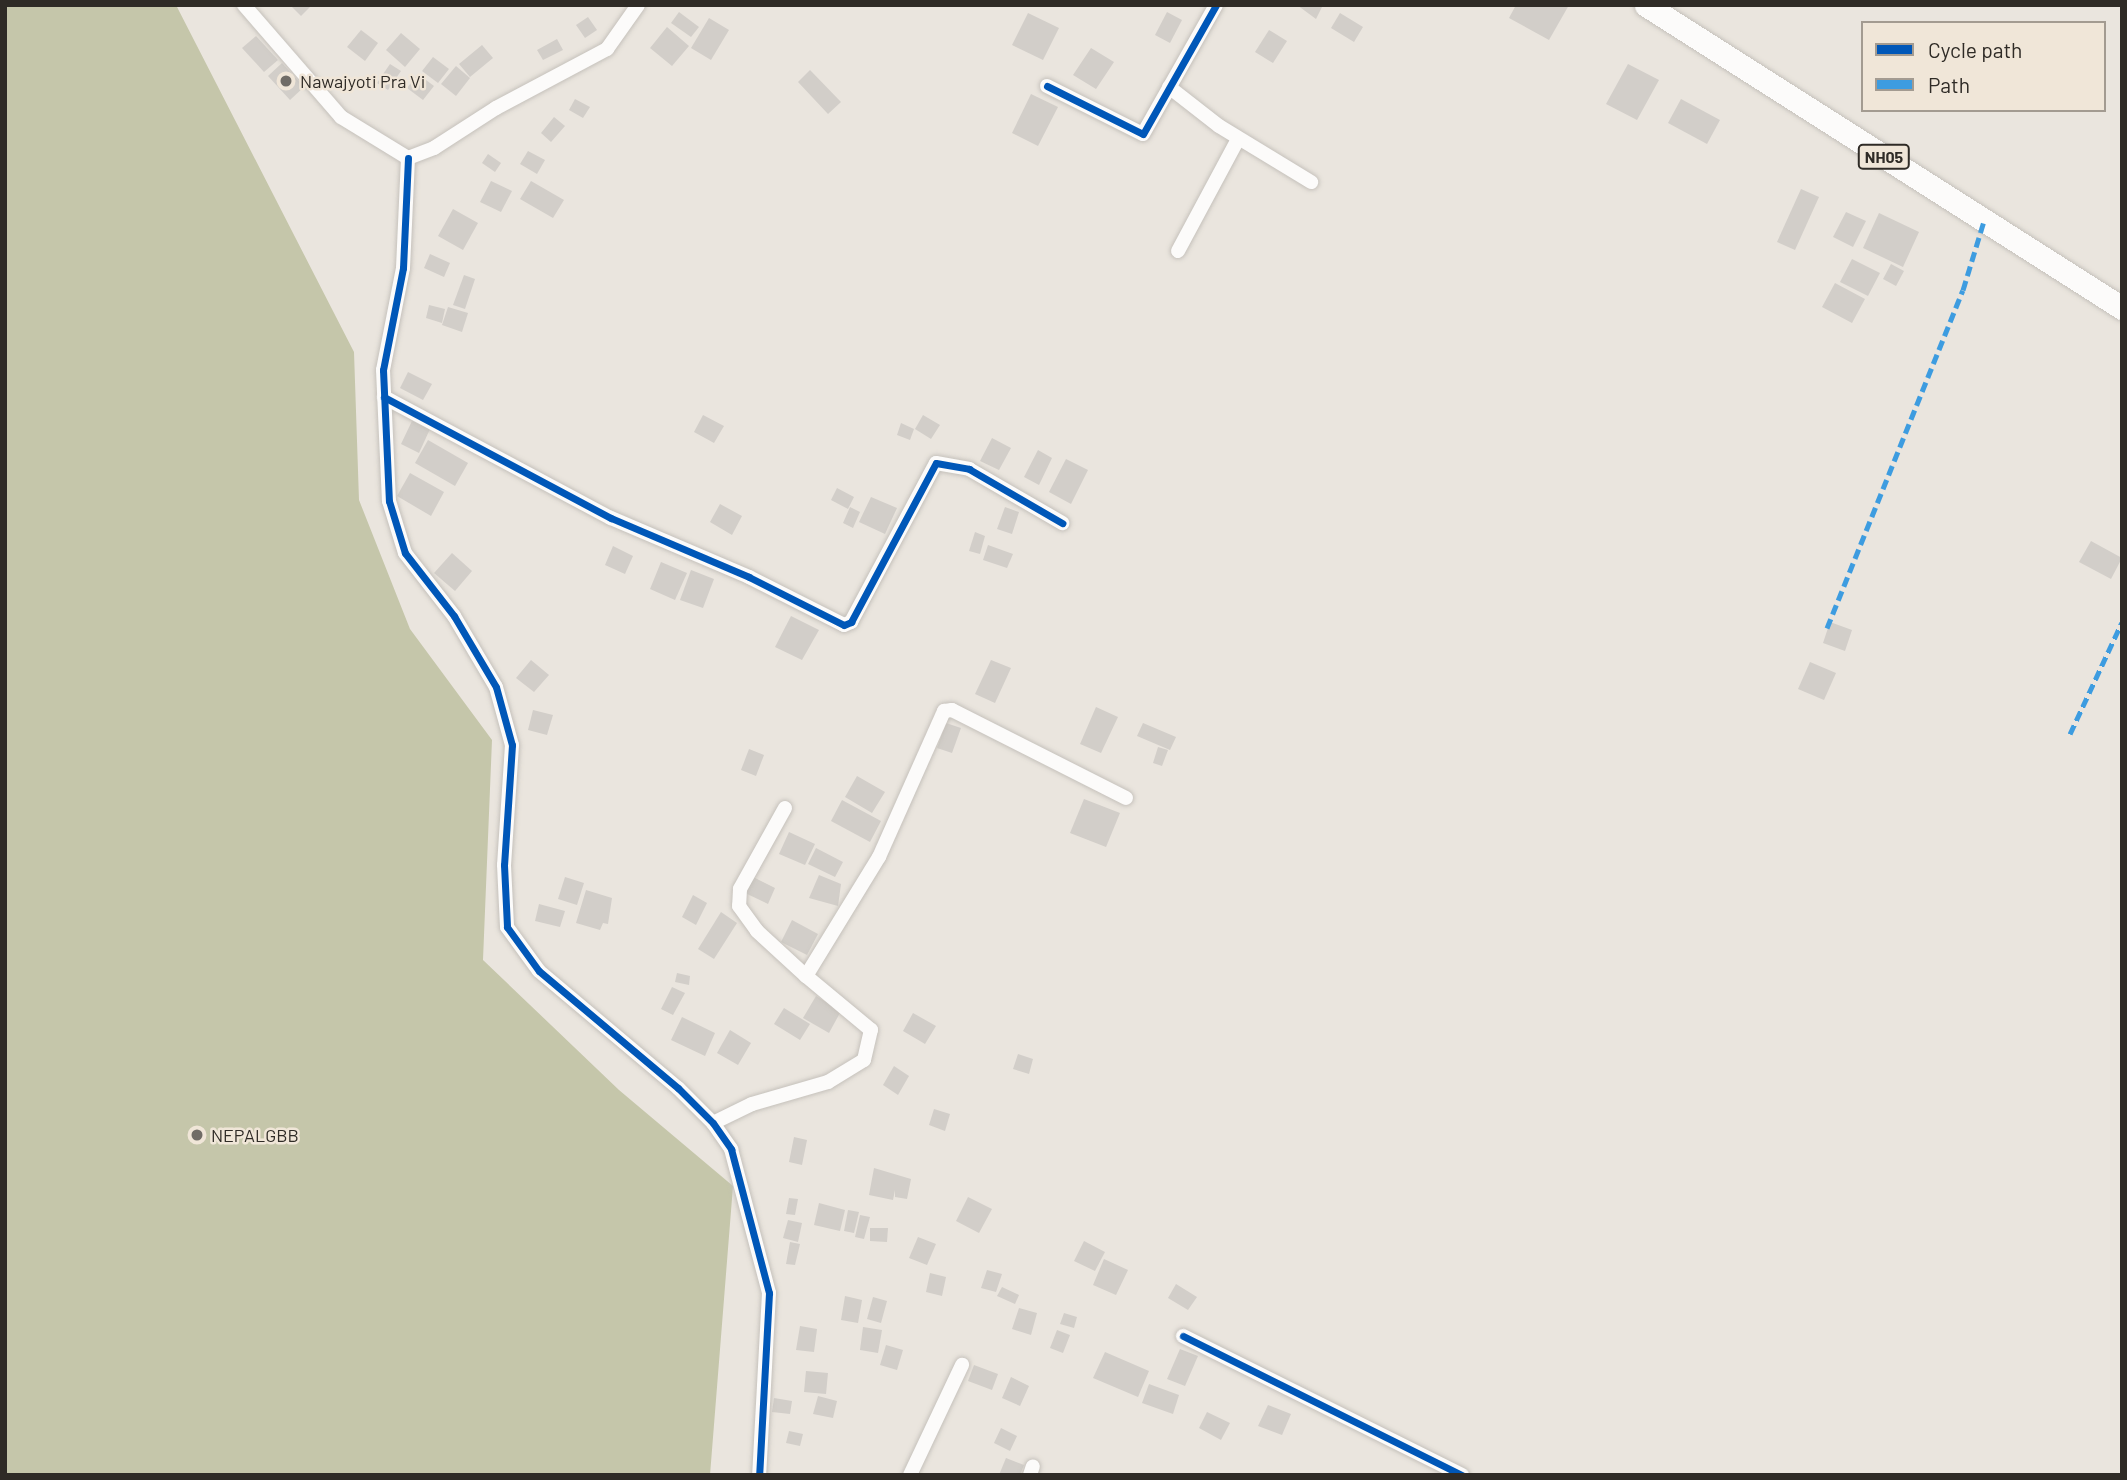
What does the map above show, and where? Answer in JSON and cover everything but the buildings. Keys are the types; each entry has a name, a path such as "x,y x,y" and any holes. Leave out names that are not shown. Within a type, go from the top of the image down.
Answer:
{"main road":[{"name":"NH05","path":"1646,5 2122,308"}],"street":[{"path":"244,5 341,117 408,158"},
{"path":"408,158 434,148 496,108 607,49 638,5"},
{"path":"1047,86 1143,134 1216,5"},
{"path":"1169,87 1238,139 1311,182"},
{"path":"1178,251 1238,139"},
{"path":"408,158 403,268 383,370 389,501 405,553 454,616 496,687 512,745 504,865 507,927 539,971 713,1123 731,1149 769,1293 759,1475"},
{"path":"384,397 611,518 749,577 844,625 851,622 936,463 969,469 1062,523"},
{"path":"806,976 879,857 944,711 952,710 1126,798"},
{"path":"713,1123 752,1104 828,1082 864,1060 871,1030 757,931 739,906 740,889 785,808"},
{"path":"1183,1336 1462,1475"},
{"path":"910,1475 962,1365"}],"green space":[{"path":"5,5 176,5 354,352 359,500 410,629 492,740 483,960 619,1090 733,1186 710,1475 5,1475"}],"marked path":[{"path":"1827,628 1963,290 1984,221"},
{"path":"2070,734 2122,622"}],"cycle path":[{"path":"1047,86 1143,134 1216,5"},
{"path":"408,158 403,268 383,370 389,501 405,553 454,616 496,687 512,745 504,865 507,927 539,971 678,1088 713,1123 731,1149 769,1293 759,1475"},
{"path":"384,397 611,518 749,577 844,625 851,622 936,463 969,469 1062,523"},
{"path":"1183,1336 1462,1475"}],"place":[{"name":"Nawajyoti Pra Vi","path":"286,81"},
{"name":"NEPALGBB","path":"197,1135"}]}
